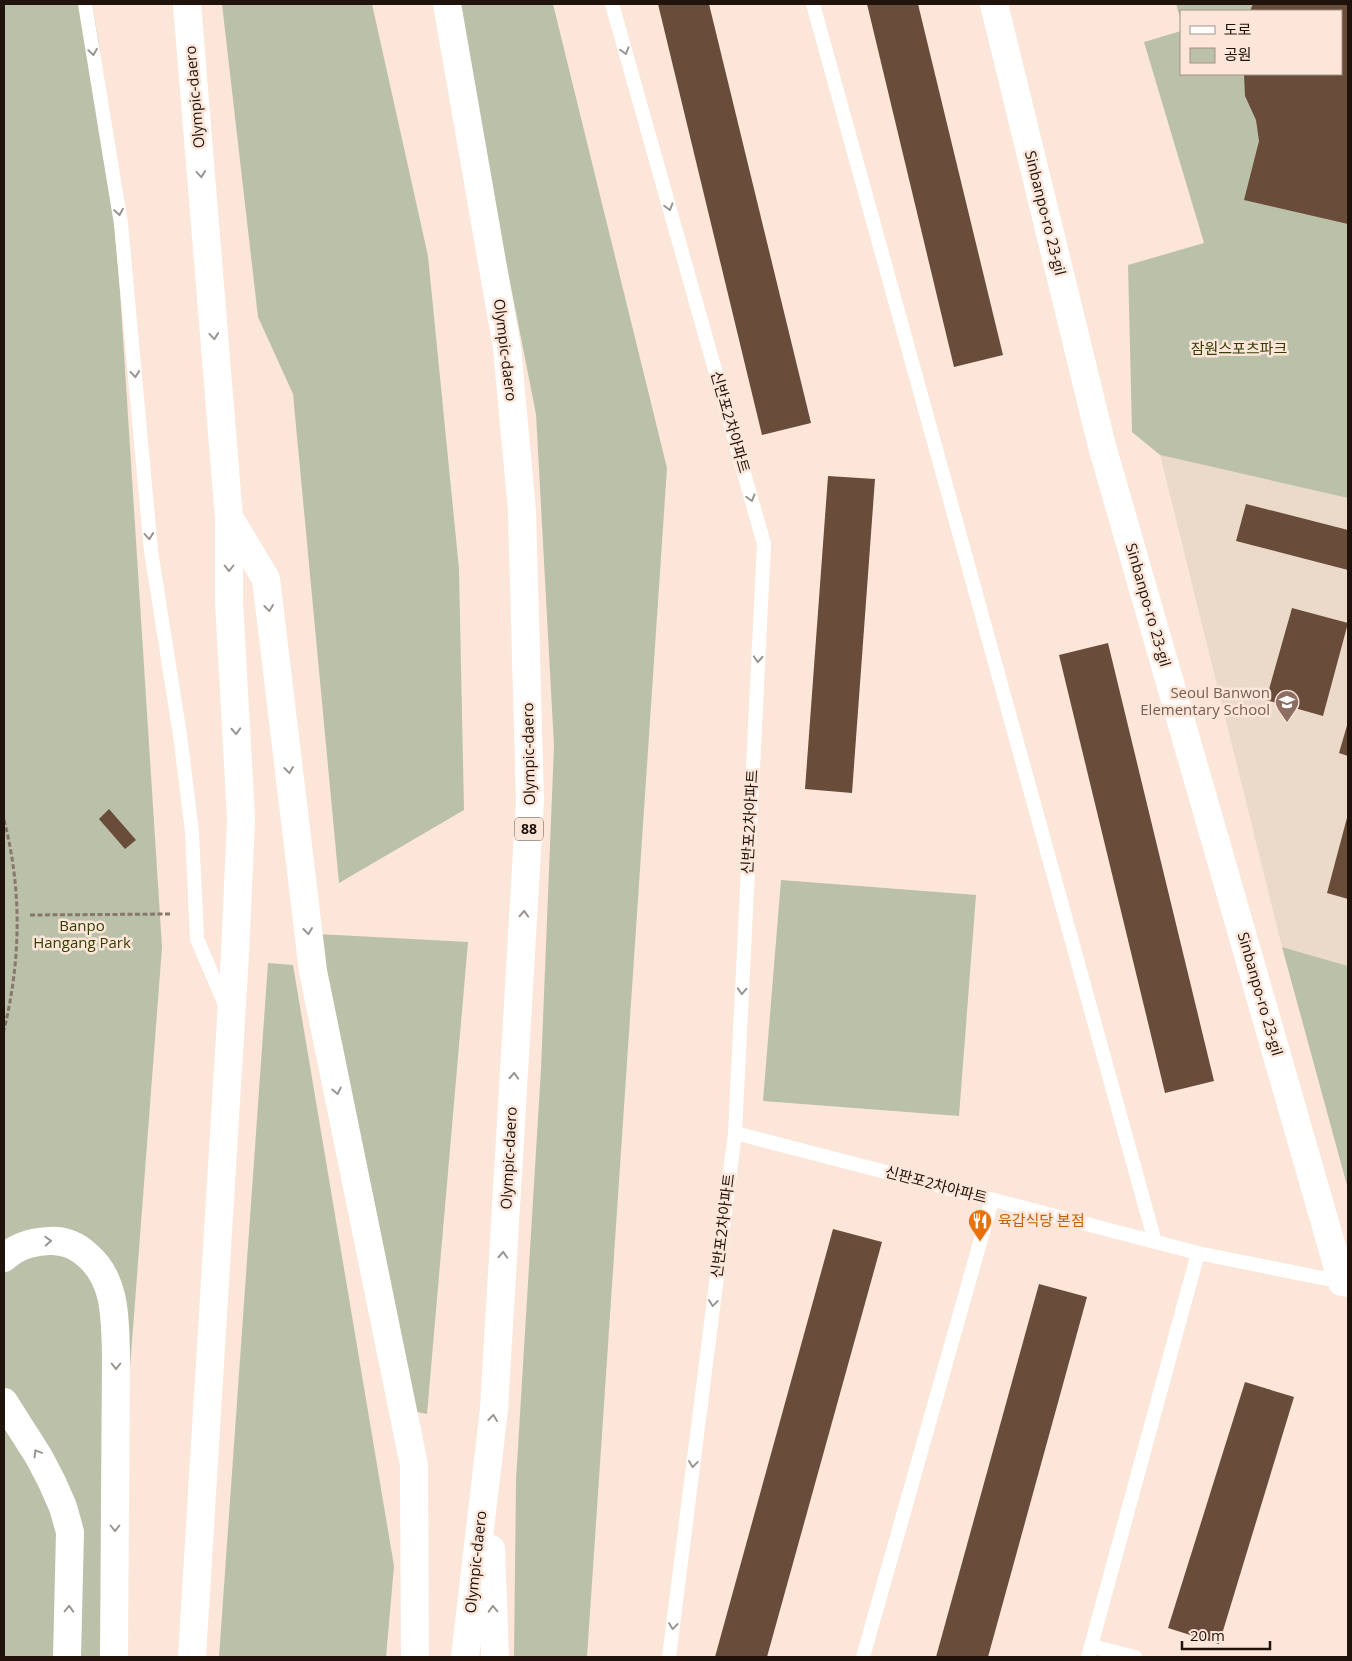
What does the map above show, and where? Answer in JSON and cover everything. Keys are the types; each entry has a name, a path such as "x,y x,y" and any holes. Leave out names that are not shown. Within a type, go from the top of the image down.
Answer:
{"main road":[{"name":"Olympic-daero","path":"187,4 229,518 229,602 240,819 231,1017 192,1657"},
{"name":"Olympic-daero","path":"447,4 507,348 522,511 530,791 494,1409 465,1657"},
{"name":"Sinbanpo-ro 23-gil","path":"994,4 1102,446 1345,1282"},
{"path":"229,518 266,579 312,971 414,1465 414,1657"},
{"path":"4,1258 13,1250 34,1242 56,1240 76,1245 94,1260 106,1278 114,1309 116,1357 114,1657"},
{"path":"4,1402 39,1457 52,1482 63,1507 70,1532 67,1657"},
{"path":"488,1456 495,1657"}],"lane":[{"path":"85,4 121,224 151,551 175,697 192,832 197,939 231,1017"},
{"name":"신반포2차아파트","path":"612,4 764,544 735,1133 669,1657"},
{"path":"813,4 1155,1242"},
{"name":"신판포2차아파트","path":"735,1133 1198,1253 1345,1282"},
{"path":"863,1657 992,1200"},
{"path":"1135,1657 1090,1651 1198,1253"}],"path":[{"path":"4,820 14,870 18,916 14,977 4,1030"},
{"path":"30,915 172,914"}],"shaded area":[{"name":"Seoul Banwon Elementary School","path":"1160,455 1348,498 1348,966 1282,947"}],"green space":[{"name":"Banpo Hangang Park","path":"4,4 92,4 99,44 120,291 162,947 108,1657 4,1657"},
{"path":"222,4 372,4 428,256 459,569 464,810 339,883 293,394 258,317"},
{"path":"455,4 553,4 667,468 587,1657 514,1657 516,1480 541,1069 554,746 536,414"},
{"name":"잠원스포츠파크","path":"1176,4 1348,4 1348,498 1160,455 1132,432 1128,265 1204,243 1144,42 1180,31 1180,75 1342,75 1342,10 1180,10 1180,18"},
{"path":"781,880 976,895 959,1116 763,1101"},
{"path":"318,934 468,942 427,1414 412,1411 377,1216"},
{"path":"1282,947 1348,966 1348,1189"},
{"path":"268,963 293,965 394,1566 386,1657 219,1657"}],"building":[{"path":"658,4 709,4 811,423 762,435"},
{"path":"867,4 918,4 1003,355 954,367"},
{"path":"1253,4 1348,4 1348,224 1244,200 1259,141 1256,120 1245,96 1244,75 1342,75 1342,10 1250,10"},
{"path":"828,476 875,479 852,793 805,789"},
{"path":"1246,504 1348,530 1348,570 1236,541"},
{"path":"1292,608 1348,623 1323,716 1266,700"},
{"path":"1108,643 1214,1081 1165,1093 1059,655"},
{"path":"1348,722 1348,756 1339,753"},
{"path":"109,809 136,840 125,849 99,819"},
{"path":"1348,814 1348,899 1327,893"},
{"path":"833,1229 882,1242 767,1657 715,1657"},
{"path":"1039,1284 1087,1297 988,1657 936,1657"},
{"path":"1245,1382 1294,1397 1219,1644 1168,1628"}],"place":[{"name":"Seoul Banwon Elementary School","path":"1287,723"},
{"name":"육갑식당 본점","path":"980,1242"}]}
